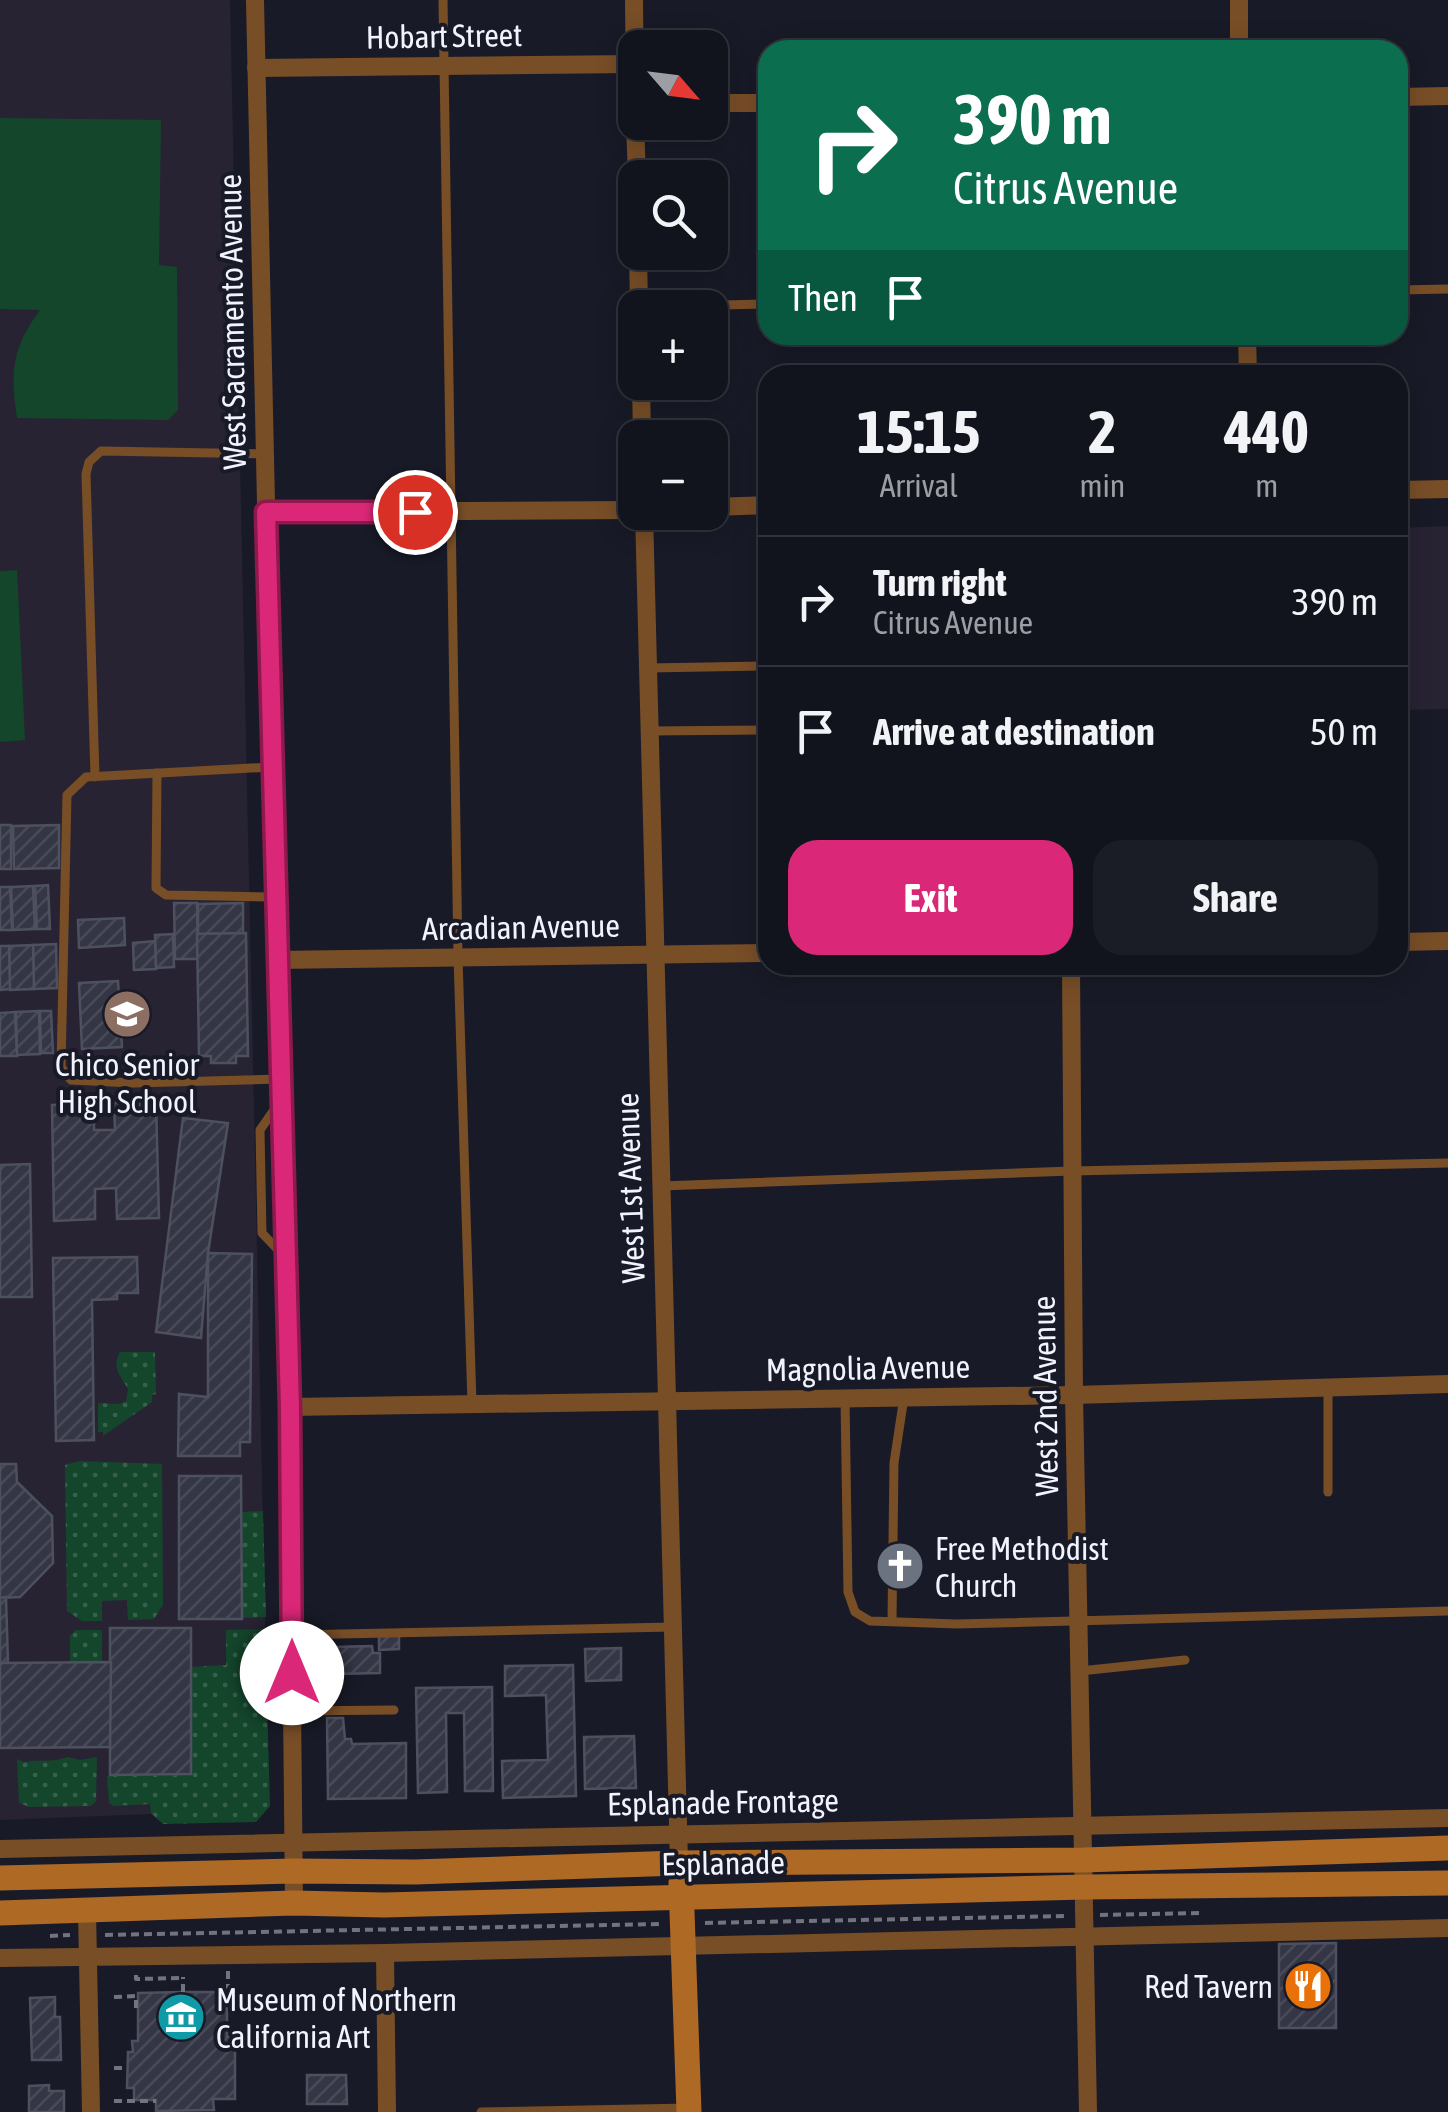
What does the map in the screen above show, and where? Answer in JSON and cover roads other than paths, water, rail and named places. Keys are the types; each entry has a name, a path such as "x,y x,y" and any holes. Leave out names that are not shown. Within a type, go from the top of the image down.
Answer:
{"main road":[{"name":"Esplanade","path":"0,1914 87,1923 294,1903 384,1905 682,1897 1448,1848"},
{"name":"Esplanade","path":"0,1878 415,1872 679,1863 1448,1883"},
{"path":"679,1863 689,2110"}],"street":[{"name":"West Sacramento Avenue","path":"255,0 274,897 290,1407 294,1903"},
{"path":"634,0 634,30"},
{"path":"1239,0 1240,40"},
{"name":"Hobart Street","path":"256,68 618,64"},
{"path":"1408,97 1448,96"},
{"path":"728,103 758,103"},
{"path":"1408,490 1448,489"},
{"path":"728,507 758,506"},
{"path":"266,512 618,510"},
{"name":"West 1st Avenue","path":"644,530 679,1863"},
{"path":"1408,942 1448,941"},
{"name":"Arcadian Avenue","path":"276,960 758,953"},
{"name":"West 2nd Avenue","path":"1072,975 1074,1395 1088,2112"},
{"name":"Magnolia Avenue","path":"290,1407 1074,1395 1448,1384"},
{"name":"Esplanade Frontage","path":"0,1850 1448,1818"},
{"path":"87,1923 91,2112"},
{"path":"0,1958 386,1953 683,1935 1083,1936 1448,1928"},
{"path":"386,1953 388,2112"}],"lane":[{"path":"444,0 458,957 472,1404"},
{"path":"1408,290 1448,289"},
{"path":"728,305 758,304"},
{"path":"90,777 86,474 89,462 101,452 265,454"},
{"path":"648,668 758,666"},
{"path":"649,731 758,730"},
{"path":"272,767 90,777 67,795 60,1067 71,1080 279,1080"},
{"path":"157,773 156,888 166,896 274,897"},
{"path":"660,1186 1448,1162"},
{"path":"1328,1388 1328,1492"},
{"path":"845,1398 848,1592 855,1612 870,1621 957,1624 1448,1611"},
{"path":"892,1620 894,1463 904,1398"},
{"path":"291,1635 672,1627"},
{"path":"1080,1671 1185,1660"},
{"path":"292,1711 394,1710"},
{"path":"480,2112 689,2110"}],"place":[{"name":"Chico Senior High School","path":"127,1014"},
{"name":"Free Methodist Church","path":"900,1566"},
{"name":"Red Tavern","path":"1308,1986"},
{"name":"Museum of Northern California Art","path":"181,2017"}]}
